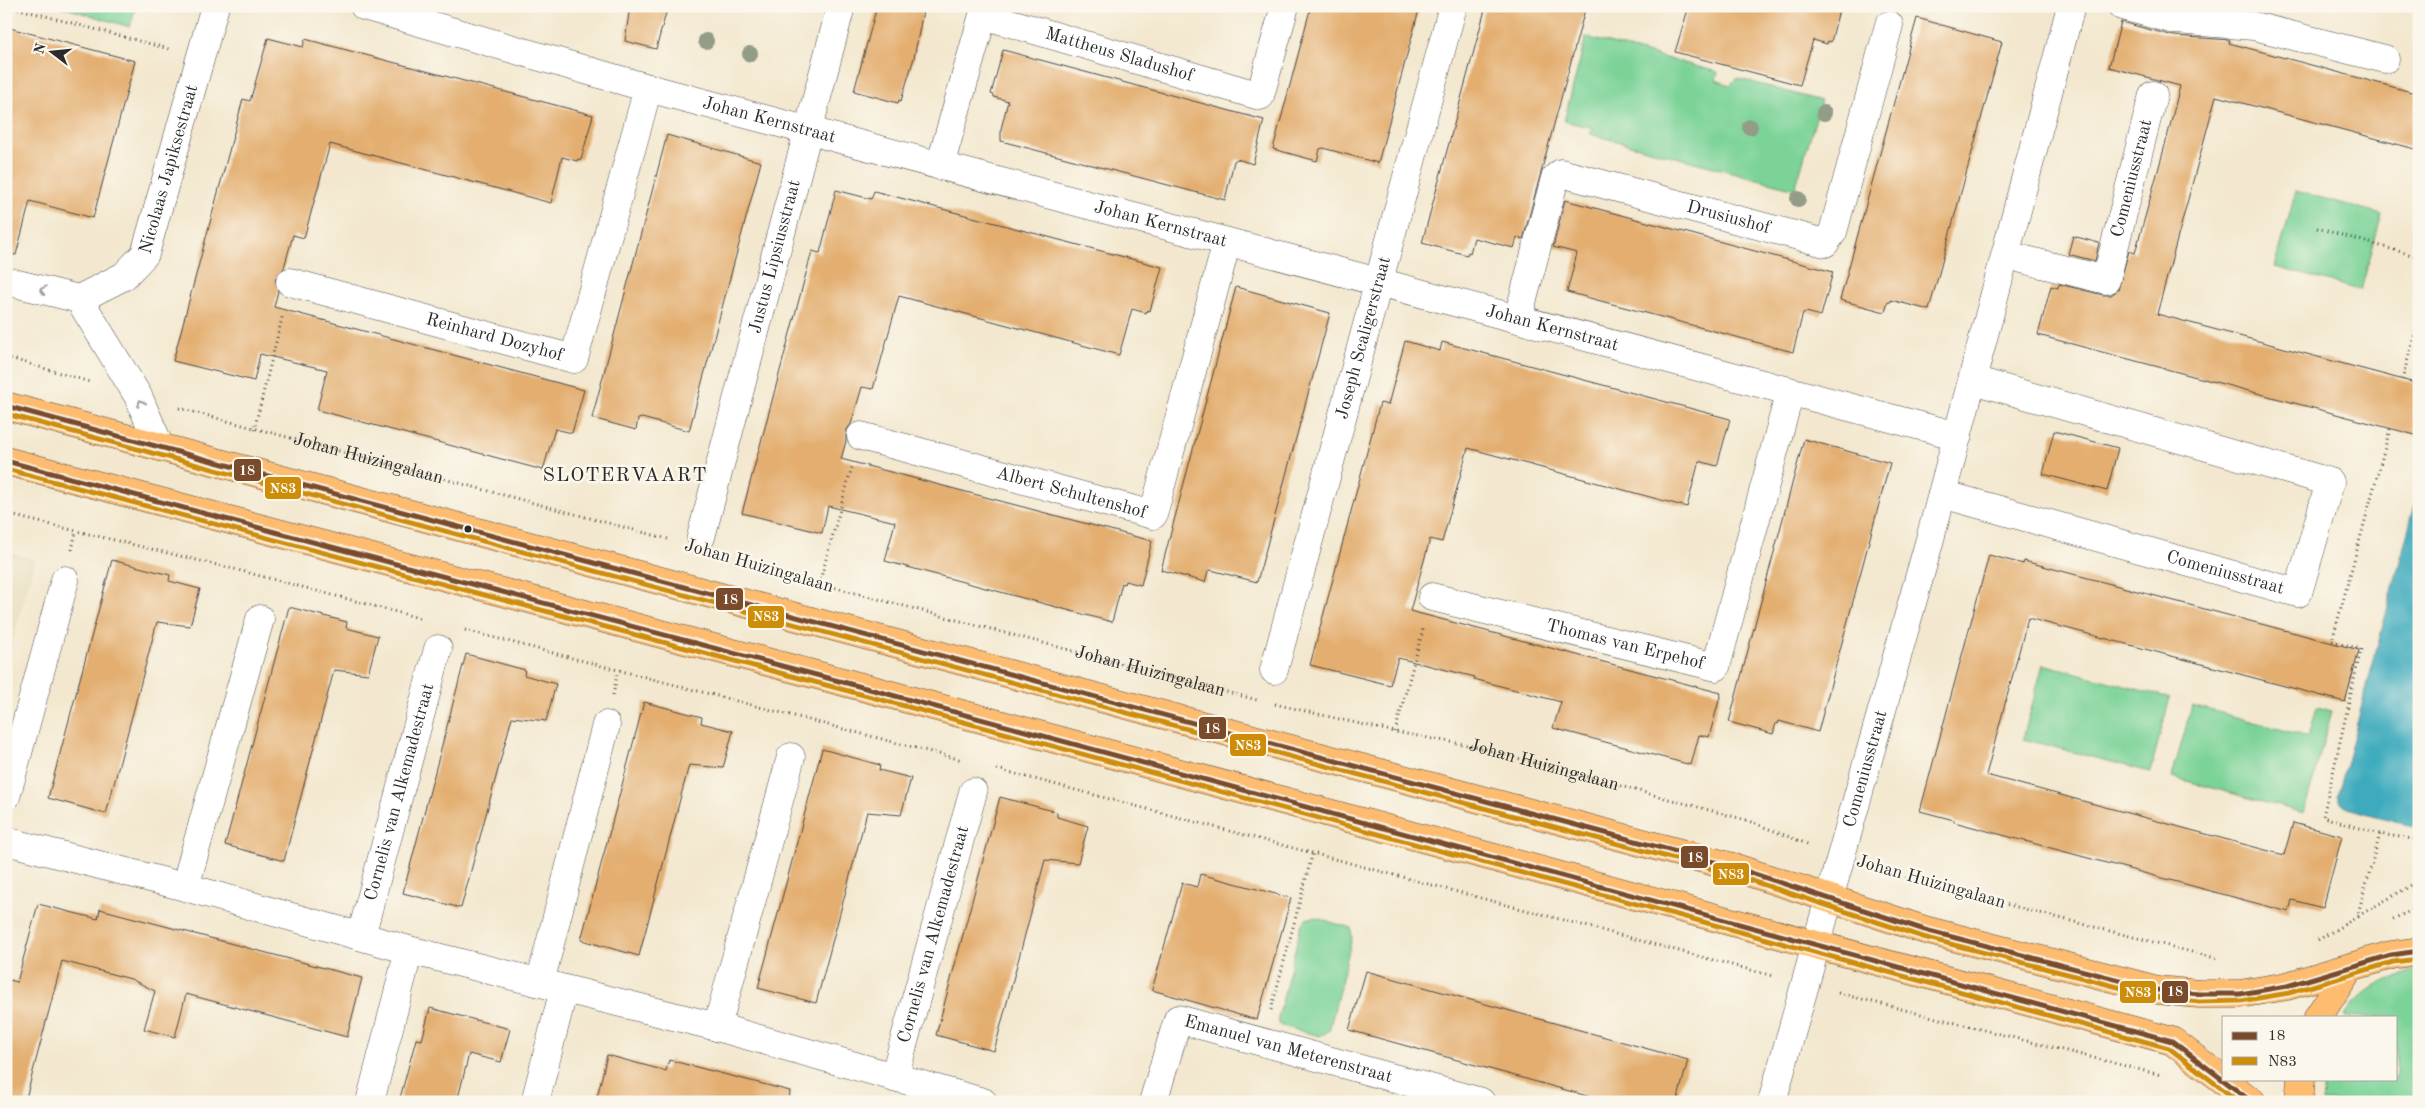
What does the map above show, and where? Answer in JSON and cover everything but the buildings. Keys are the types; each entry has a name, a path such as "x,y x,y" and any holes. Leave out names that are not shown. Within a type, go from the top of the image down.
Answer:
{"main road":[{"path":"6,406 1724,864 1830,897 1925,930 2158,990 2199,994 2240,994 2287,986 2349,970 2391,955 2419,951"},
{"path":"6,461 662,634 1817,943 2172,1041 2222,1079"},
{"path":"2319,1016 2349,970"},
{"path":"2223,1080 2252,1102"},
{"path":"2299,1102 2300,1080"}],"street":[{"name":"Nicolaas Japiksestraat","path":"79,299 124,276 145,254 214,6"},
{"name":"Justus Lipsiusstraat","path":"709,547 808,129 841,6"},
{"name":"Mattheus Sladushof","path":"940,166 983,15 1260,96 1285,6"},
{"name":"Joseph Scaligerstraat","path":"1274,670 1453,6"},
{"name":"Comeniusstraat","path":"1772,1102 1804,984 1842,857 1958,436 2071,6"},
{"path":"2122,6 2254,26 2385,58"},
{"name":"Johan Kernstraat","path":"374,7 648,88 1958,436"},
{"name":"Drusiushof","path":"1518,318 1555,178 1561,173 1825,243 1833,232 1889,25"},
{"name":"Reinhard Dozyhof","path":"290,282 574,359 648,88"},
{"name":"Comeniusstraat","path":"2006,255 2106,280 2153,95"},
{"name":"Albert Schultenshof","path":"861,436 1153,515 1227,242"},
{"path":"6,281 79,299 138,396 160,447"},
{"name":"Comeniusstraat","path":"1942,494 2298,593 2330,482 1973,380"},
{"name":"Thomas van Erpehof","path":"1432,597 1716,666 1790,392"},
{"path":"6,797 65,580"},
{"path":"185,887 260,619"},
{"name":"Cornelis van Alkemadestraat","path":"361,936 438,649"},
{"path":"534,1102 552,986 606,725"},
{"path":"718,1027 791,757"},
{"name":"Cornelis van Alkemadestraat","path":"894,1078 973,792"},
{"path":"6,841 185,887 409,950 718,1027 982,1102"},
{"path":"370,1102 409,950"},
{"name":"Emanuel van Meterenstraat","path":"1153,1102 1178,1019 1482,1102"}],"path":[{"path":"9,6 200,57"},
{"path":"2317,228 2419,256"},
{"path":"254,430 290,282"},
{"path":"2402,380 2419,319"},
{"name":"Johan Huizingalaan","path":"6,357 254,430 672,540"},
{"path":"2390,429 2332,641 2361,649 2323,817 2380,834 2419,840"},
{"path":"818,584 861,436"},
{"path":"6,514 238,570 425,620"},
{"name":"Johan Huizingalaan","path":"709,547 818,584 1264,702"},
{"path":"1395,732 1432,597"},
{"path":"462,629 971,762"},
{"name":"Johan Huizingalaan","path":"1274,704 1395,732 1473,746 1737,818 1888,874 2218,959 2226,959"},
{"path":"990,767 1804,984 2168,1077"},
{"path":"2357,917 2380,834"},
{"path":"1262,1042 1313,852"},
{"path":"2312,944 2419,880"}],"shaded area":[{"path":"6,551 35,559 6,667"}],"green space":[{"path":"59,6 136,6 130,27"},
{"path":"1586,37 1718,72 1716,80 1730,85 1737,78 1821,101 1795,189 1590,134 1593,128 1564,121"},
{"path":"2296,191 2382,214 2361,290 2275,267"},
{"path":"2043,664 2170,698 2150,772 2023,739"},
{"path":"2192,705 2309,737 2317,707 2332,711 2304,813 2172,777"},
{"path":"1314,917 1351,928 1352,938 1329,1031 1320,1036 1278,1024 1301,925 1306,919"},
{"path":"2419,971 2419,1102 2322,1102 2324,1080 2398,1080 2398,1016 2345,1016 2367,991 2386,980"}],"water":[{"path":"2419,489 2419,803 2413,826 2347,808 2341,803 2338,795"}],"transit line":[{"name":"18","path":"6,406 1733,867 1925,930 2158,990 2199,994 2240,994 2287,986 2391,955 2419,951"},
{"name":"N83","path":"6,414 1731,874 1923,937 2157,997 2199,1002 2241,1001 2289,993 2393,962 2419,959"},
{"name":"18","path":"6,461 877,691 2172,1041 2222,1079"},
{"name":"N83","path":"6,469 875,698 2169,1048 2239,1102"},
{"name":"18","path":"2223,1080 2252,1102"}],"district":[{"name":"SLOTERVAART","path":"625,476"}]}
